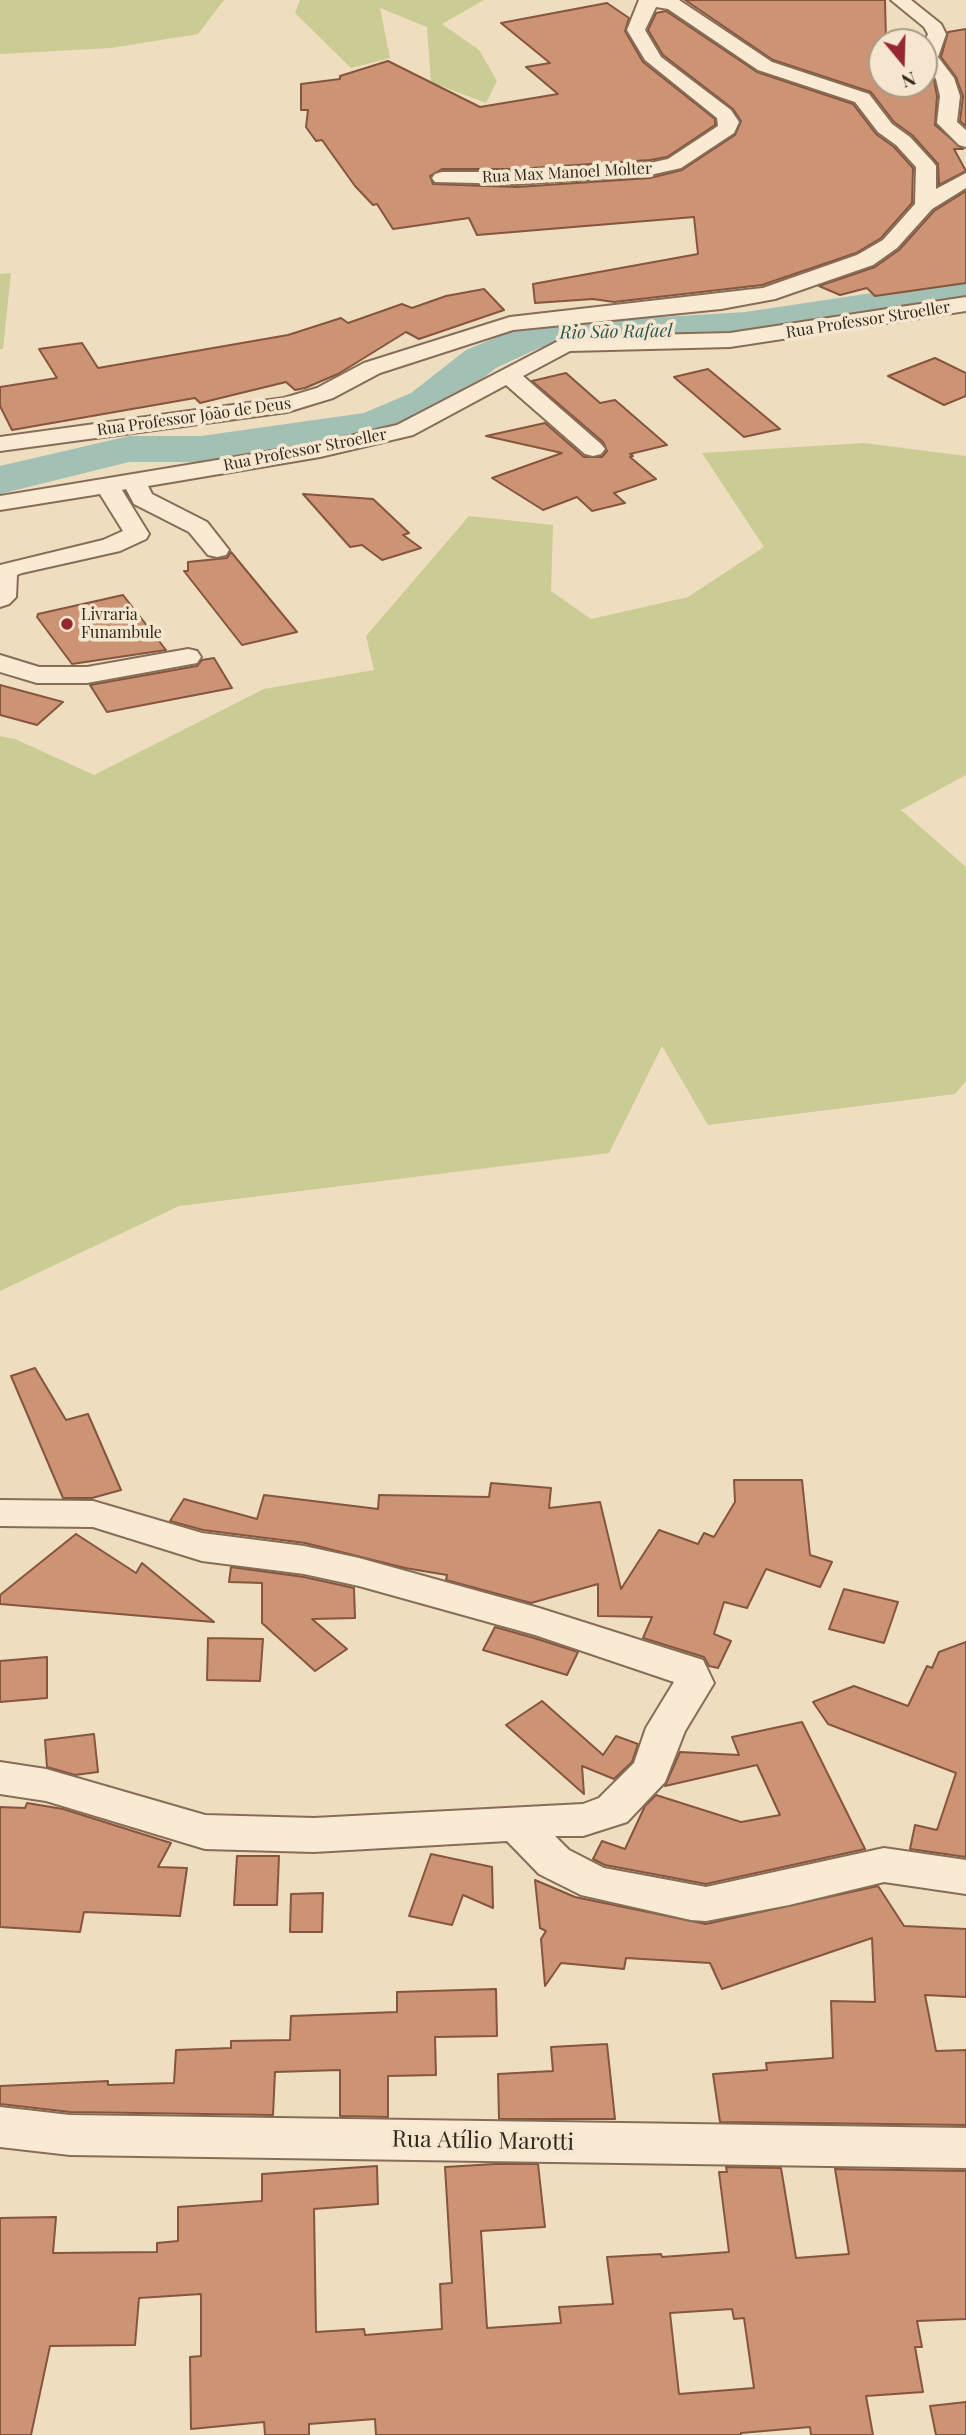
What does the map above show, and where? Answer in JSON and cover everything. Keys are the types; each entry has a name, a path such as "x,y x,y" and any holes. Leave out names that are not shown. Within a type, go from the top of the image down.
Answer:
{"street":[{"path":"900,0 932,24 937,34 928,58 945,78 950,96 947,123 966,141"},
{"name":"Rua Max Manoel Molter","path":"442,178 517,178 650,169 674,164 727,129 729,122 724,114 654,60 636,30 645,4 655,1 673,4 765,66 862,98 885,128 903,141 926,166 925,205"},
{"name":"Rua Professor João de Deus","path":"0,444 287,405 325,393 372,368 510,324 721,302 767,294 865,260 890,244 925,205 966,179"},
{"name":"Rua Professor Stroeller","path":"0,503 320,450 392,434 430,419 566,344 730,340 966,304"},
{"path":"510,324 566,344"},
{"path":"509,376 593,449"},
{"path":"133,481 143,499 198,527 217,550"},
{"path":"0,599 3,597 5,572 15,567 111,546 137,534 107,486"},
{"path":"0,663 37,675 87,675 188,657"},
{"path":"0,1513 93,1514 202,1547 304,1560 359,1572 539,1622 689,1671 694,1683 666,1728 651,1770 613,1810 583,1820 314,1835 205,1832 46,1785 0,1778"},
{"path":"516,1824 554,1863 596,1883 691,1903 706,1903 789,1888 884,1865 966,1877"},
{"name":"Rua Atílio Marotti","path":"0,2127 70,2135 966,2148"}],"green space":[{"path":"0,0 224,0 198,34 111,48 0,54"},
{"path":"300,0 484,0 442,24 479,50 497,81 486,103 431,82 427,27 380,8 390,58 351,68 295,13"},
{"path":"11,273 3,349 0,349 0,274"},
{"path":"864,443 966,456 966,775 901,810 966,867 966,1081 955,1094 708,1125 662,1046 609,1153 179,1206 0,1291 0,736 15,739 94,775 264,689 374,670 366,636 469,516 553,525 551,591 591,619 688,597 764,547 702,453"}],"building":[{"path":"685,0 885,0 886,28 868,28 868,91 773,60"},
{"path":"607,3 629,18 625,31 643,62 715,119 715,125 667,157 517,169 442,169 430,176 433,184 517,187 650,178 682,170 735,135 741,121 733,109 663,55 648,30 656,13 666,11 757,72 853,104 876,134 894,147 913,168 912,203 881,238 856,253 762,285 614,302 593,299 535,303 533,284 698,254 694,217 477,235 469,218 393,229 377,204 373,205 355,186 322,140 316,141 306,127 308,110 301,110 301,84 340,79 340,76 388,61 480,107 558,94 526,67 550,63 501,23"},
{"path":"966,29 966,126 960,121 963,96 956,77 941,57 948,32"},
{"path":"876,98 937,98 935,125 963,149 954,149 966,171 939,185 938,164 912,135 894,122"},
{"path":"966,191 966,283 875,296 867,288 840,295 819,286 875,267 899,250 934,211"},
{"path":"484,289 504,310 419,339 406,332 338,374 305,388 295,390 286,382 200,403 195,398 12,430 0,406 0,387 57,378 39,349 82,343 98,368 288,335 341,318 348,323 402,304 412,308 446,296"},
{"path":"935,358 966,373 966,396 944,405 888,376"},
{"path":"708,369 780,429 744,437 674,377"},
{"path":"566,373 600,403 615,400 667,445 630,454 633,456 630,457 656,479 614,493 625,503 592,511 577,497 543,510 492,478 562,453 486,436 545,423 584,457 602,457 607,451 603,442 532,381"},
{"path":"303,494 373,499 409,533 403,535 421,548 382,560 362,545 350,547"},
{"path":"231,552 297,632 242,645 184,571 188,571 188,562 227,558"},
{"path":"123,595 166,650 72,664 37,617 38,614"},
{"path":"214,658 232,688 107,712 90,685 197,666 202,660"},
{"path":"0,685 63,702 37,725 0,715"},
{"path":"35,1368 66,1420 88,1414 121,1490 92,1498 63,1498 11,1376"},
{"path":"734,1480 802,1480 810,1555 832,1562 820,1587 766,1569 747,1608 724,1602 714,1634 731,1641 718,1668 709,1666 704,1657 643,1638 652,1617 598,1616 598,1584 531,1603 446,1580 447,1575 405,1568 305,1543 203,1530 170,1521 184,1499 257,1519 264,1495 378,1509 379,1495 489,1497 491,1483 551,1488 549,1508 600,1502 621,1589 659,1530 698,1544 704,1533 714,1537 735,1502"},
{"path":"76,1534 136,1573 142,1563 214,1622 0,1604 0,1595"},
{"path":"231,1567 304,1577 354,1588 355,1618 312,1619 347,1649 315,1671 262,1623 262,1583 229,1582"},
{"path":"844,1589 898,1602 884,1643 829,1629"},
{"path":"495,1627 578,1652 567,1675 483,1650"},
{"path":"208,1638 263,1639 260,1681 207,1680"},
{"path":"966,1642 966,1857 910,1849 915,1825 937,1830 956,1773 828,1724 813,1702 854,1686 908,1706 927,1666 932,1668 939,1652"},
{"path":"47,1657 47,1698 0,1702 0,1661"},
{"path":"542,1701 603,1755 616,1736 638,1744 632,1762 614,1779 582,1766 584,1794 506,1725"},
{"path":"802,1722 865,1849 706,1884 605,1865 593,1859 602,1841 625,1849 645,1806 656,1795 741,1822 780,1815 757,1765 665,1786 680,1752 739,1755 732,1737"},
{"path":"94,1734 98,1772 75,1775 47,1767 45,1740"},
{"path":"27,1803 63,1809 171,1843 158,1867 187,1868 180,1916 84,1912 80,1932 0,1927 0,1807 25,1808"},
{"path":"431,1854 492,1867 493,1908 463,1895 452,1925 409,1916"},
{"path":"237,1856 279,1856 277,1905 234,1905"},
{"path":"535,1880 575,1897 706,1924 878,1886 904,1926 966,1929 966,1997 925,1995 936,2051 966,2050 966,2125 720,2122 713,2074 767,2070 766,2063 833,2058 831,2001 875,2002 872,1938 722,1989 710,1963 626,1958 624,1969 561,1963 545,1986 541,1939 546,1931 540,1928"},
{"path":"323,1893 322,1932 290,1932 291,1894"},
{"path":"496,1989 497,2036 435,2037 436,2075 388,2076 388,2117 340,2116 340,2070 275,2072 273,2115 70,2112 0,2104 0,2086 108,2081 108,2085 174,2083 176,2050 231,2048 231,2041 290,2040 291,2016 397,2012 397,1992"},
{"path":"607,2044 615,2119 499,2119 498,2074 553,2071 551,2047"},
{"path":"538,2164 545,2227 481,2231 487,2328 561,2323 559,2307 613,2304 607,2257 661,2254 662,2257 729,2252 719,2172 727,2172 726,2167 781,2168 796,2258 849,2254 835,2169 966,2171 966,2319 917,2321 922,2347 915,2347 923,2392 866,2396 873,2435 811,2435 810,2427 741,2435 376,2435 375,2419 309,2424 309,2435 265,2435 264,2422 191,2429 190,2357 201,2356 201,2294 139,2298 135,2345 50,2346 31,2435 0,2435 0,2218 56,2217 53,2253 157,2252 157,2243 178,2241 178,2207 262,2201 262,2174 377,2166 378,2204 314,2209 316,2332 364,2329 365,2335 442,2329 440,2284 452,2283 445,2167","holes":["732,2309 734,2319 744,2318 754,2388 679,2394 670,2313"]},
{"path":"966,2402 966,2435 936,2435 930,2406"}],"waterway":[{"name":"Rio São Rafael","path":"0,480 129,449 201,449 374,425 426,402 481,359 526,338 559,331 596,334 745,325 966,291"}],"place":[{"name":"Livraria Funambule","path":"67,624"}]}
